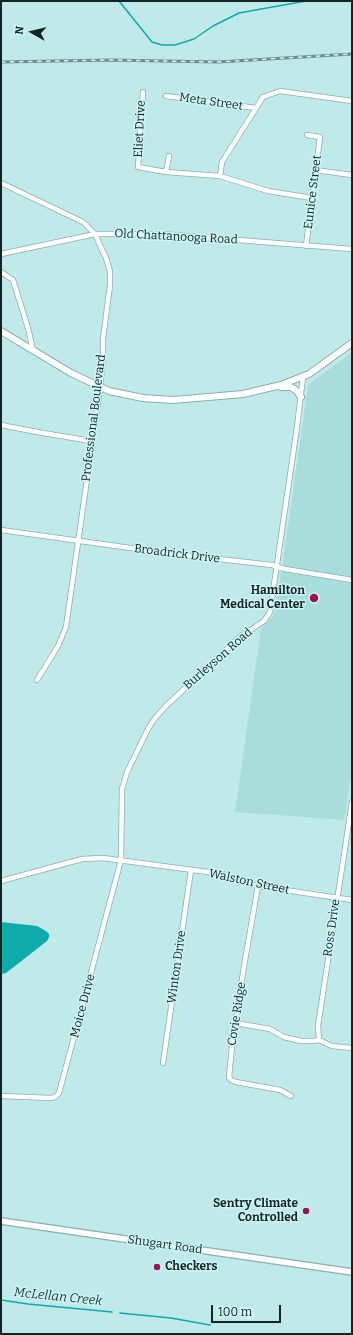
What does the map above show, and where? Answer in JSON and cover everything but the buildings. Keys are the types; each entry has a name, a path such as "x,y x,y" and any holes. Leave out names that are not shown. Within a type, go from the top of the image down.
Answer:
{"main road":[{"path":"1,331 71,373 100,388 143,398 173,400 244,394 278,386 303,378 352,343"},
{"path":"278,386 291,387 297,391 301,397"}],"street":[{"path":"220,176 222,162 263,97 280,91 352,101"},
{"name":"Eliet Drive","path":"143,92 138,167 166,172"},
{"name":"Meta Street","path":"166,96 256,108"},
{"name":"Eunice Street","path":"306,246 320,137 307,135"},
{"path":"169,156 166,172 220,176 268,191 312,198"},
{"path":"315,170 352,175"},
{"name":"Professional Boulevard","path":"1,183 83,222 95,234 110,271 110,286 102,339 103,359 100,388 66,627 57,648 37,680"},
{"name":"Old Chattanooga Road","path":"1,254 95,234 162,234 352,249"},
{"path":"1,272 12,280 28,328 33,350"},
{"name":"Burleyson Road","path":"121,860 122,789 127,773 149,727 161,711 182,691 240,637 267,618 270,612 303,378"},
{"path":"1,424 37,432 92,440"},
{"name":"Broadrick Drive","path":"1,530 174,554 272,565 285,569 352,580"},
{"name":"Ross Drive","path":"319,1040 318,1026 352,802"},
{"name":"Walston Street","path":"1,881 82,859 103,858 223,874 248,884 352,900"},
{"name":"Moice Drive","path":"1,1096 51,1098 55,1097 58,1093 121,860"},
{"name":"Winton Drive","path":"163,1063 190,870"},
{"name":"Covie Ridge","path":"258,886 244,966 229,1076 231,1080 280,1090 291,1096"},
{"path":"236,1023 270,1029 284,1037 301,1041 319,1040 332,1046 352,1048"},
{"name":"Shugart Road","path":"1,1221 352,1272"}],"shaded area":[{"name":"Hamilton Medical Center","path":"352,352 352,770 344,820 235,812 261,629 274,615 308,385"}],"water":[{"path":"1,922 37,926 46,931 49,934 49,937 47,941 6,973 1,974"}],"waterway":[{"path":"119,1 152,42 162,45 175,45 194,39 213,26 239,13 306,1"},
{"name":"McLellan Creek","path":"1,1300 112,1312"},
{"name":"McLellan Creek","path":"120,1313 171,1318 210,1325"}],"railway":[{"path":"1,62 110,60 218,62 352,54"}],"place":[{"name":"Hamilton Medical Center","path":"314,598"},
{"name":"Sentry Climate Controlled","path":"306,1211"},
{"name":"Checkers","path":"157,1267"}]}
